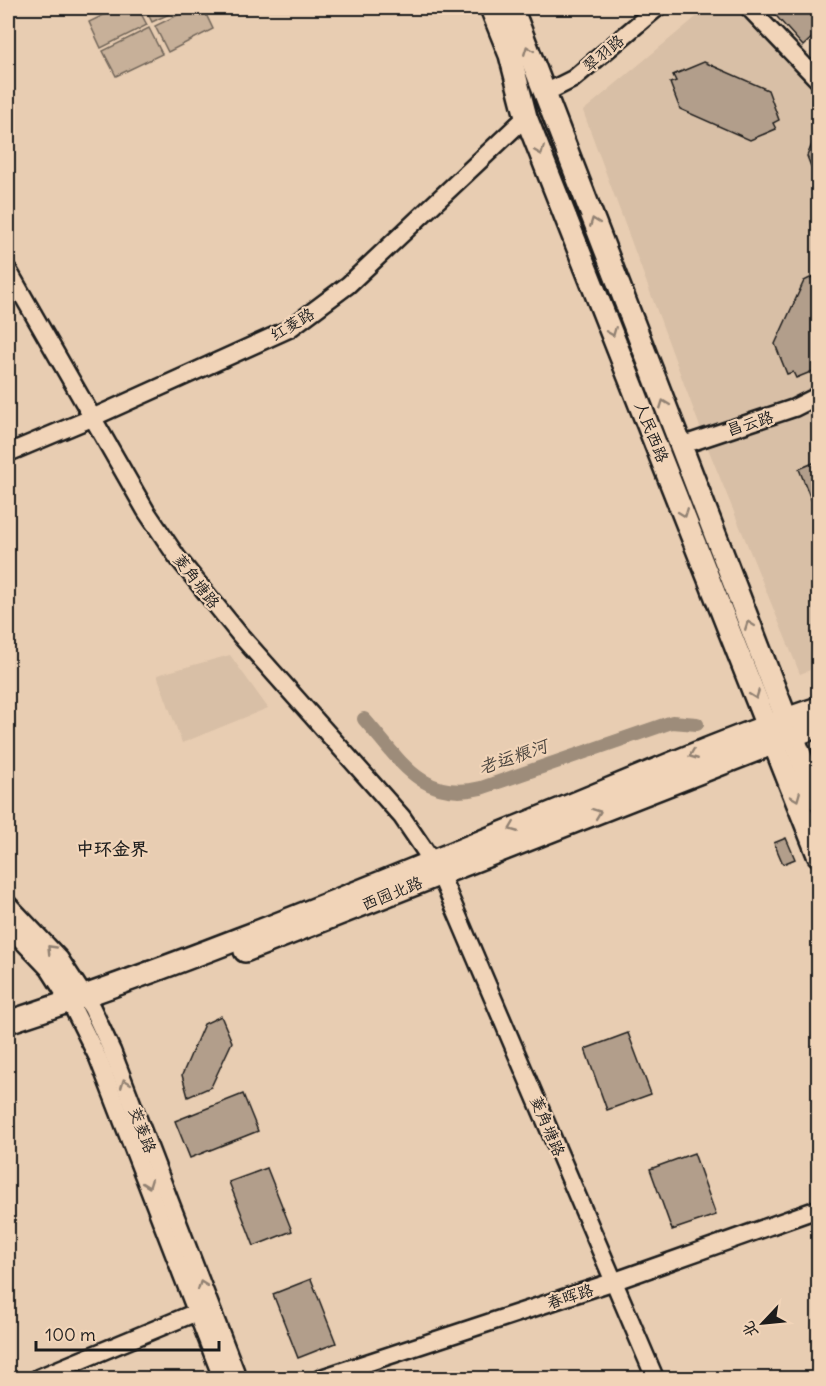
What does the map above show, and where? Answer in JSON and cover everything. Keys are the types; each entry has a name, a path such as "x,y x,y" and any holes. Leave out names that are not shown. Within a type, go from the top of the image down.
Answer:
{"main road":[{"name":"人民西路","path":"491,8 510,55 526,117 780,731 819,801"},
{"name":"人民西路","path":"512,8 680,446 780,731 819,855"},
{"path":"780,731 819,708"},
{"path":"780,731 819,726"},
{"name":"西园北路","path":"8,1037 81,1005 436,868 780,731"},
{"name":"西园北路","path":"8,1022 81,1005"}],"street":[{"name":"翠羽路","path":"545,93 573,79 657,8"},
{"path":"748,8 819,80"},
{"name":"红菱路","path":"8,453 94,417 296,324 348,285 526,117"},
{"name":"菱角塘路","path":"8,270 94,417 146,512 177,557 240,635 402,817 436,868 655,1378"},
{"name":"昌云路","path":"680,446 794,408 819,396"},
{"name":"茭菱路","path":"8,904 60,959 81,1005 117,1062 203,1309 222,1378"},
{"name":"茭菱路","path":"8,926 81,1005"},
{"name":"春晖路","path":"321,1378 615,1281 819,1209"},
{"path":"38,1378 203,1309"},
{"name":"茭菱路","path":"203,1309 238,1378"}],"shaded area":[{"path":"118,8 138,8 147,25 101,48 89,22"},
{"path":"145,8 182,8 152,22"},
{"path":"192,8 203,8 213,29 168,52 155,26"},
{"path":"707,8 735,8 818,84 818,667 800,674 707,446 583,111"},
{"path":"149,28 162,54 116,76 103,51"},
{"path":"230,655 268,708 182,743 157,675"}],"building":[{"path":"818,8 818,32 803,46 770,9"},
{"path":"704,62 768,90 779,120 773,123 776,129 750,140 680,109 670,83 676,81 673,75"},
{"path":"818,130 818,185 807,156"},
{"path":"818,274 818,369 796,378 793,372 787,374 775,344 804,281"},
{"path":"818,461 818,517 799,469"},
{"path":"786,838 795,859 783,864 774,843"},
{"path":"221,1016 232,1042 211,1087 188,1097 182,1075 204,1024"},
{"path":"628,1033 651,1094 607,1110 585,1049"},
{"path":"243,1094 258,1131 190,1158 175,1121"},
{"path":"694,1153 716,1215 672,1230 650,1169"},
{"path":"267,1168 292,1231 254,1246 229,1182"},
{"path":"311,1279 336,1343 298,1358 273,1294"}],"waterway":[{"name":"老运粮河","path":"364,719 413,774 442,789 460,791 481,788 672,722 697,724"}],"district":[{"name":"中环金界","path":"112,849"}]}
